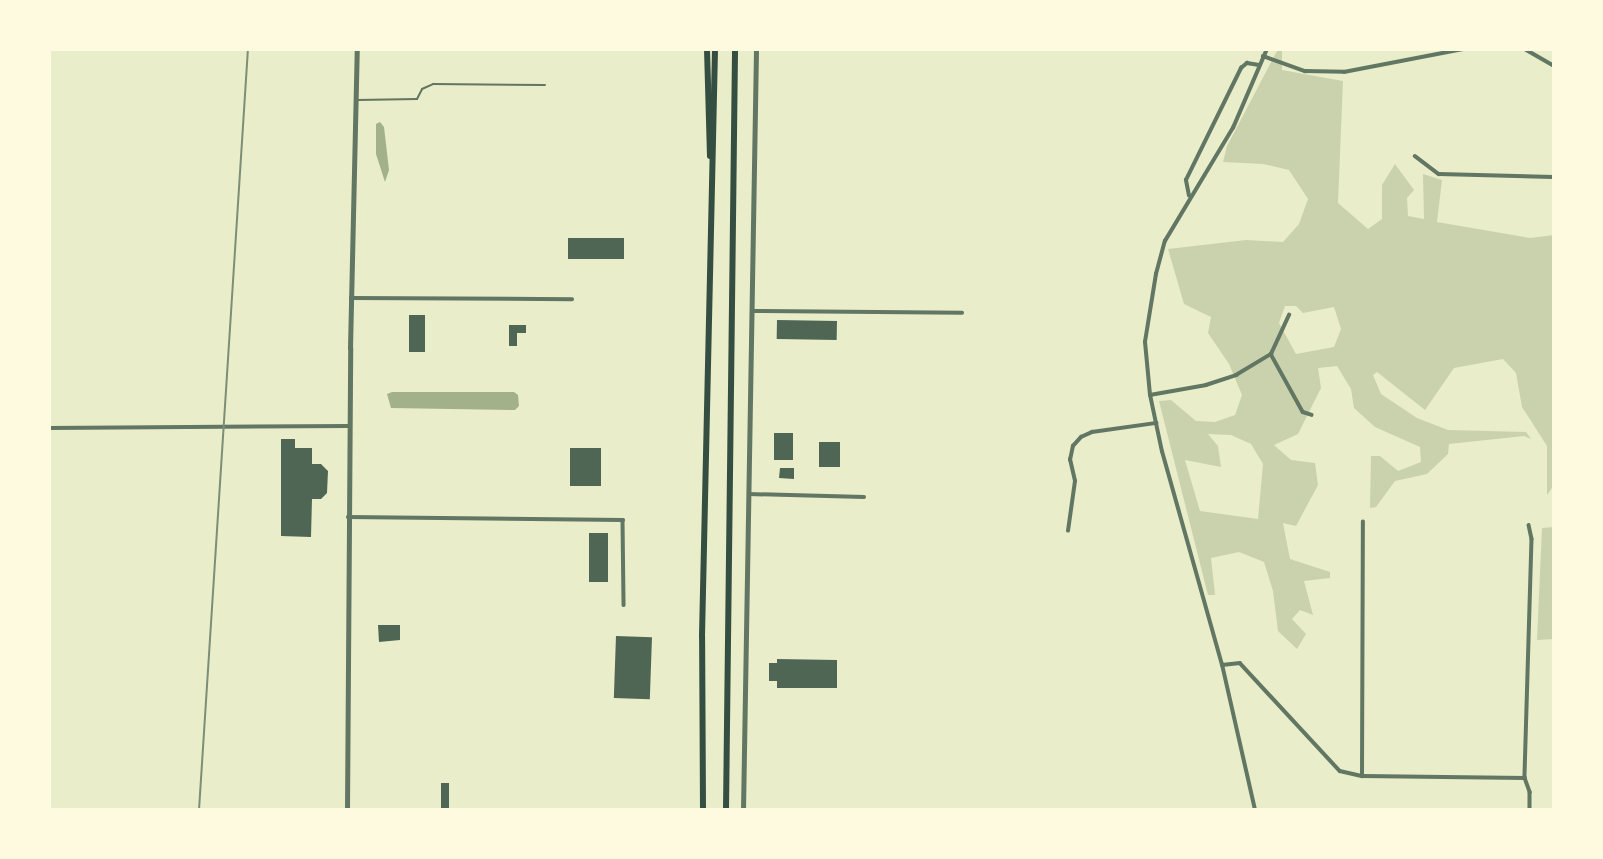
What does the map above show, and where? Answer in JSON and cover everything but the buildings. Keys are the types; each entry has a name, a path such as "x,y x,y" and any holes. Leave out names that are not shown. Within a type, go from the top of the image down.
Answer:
{"highway":[{"path":"707,49 708,134 713,200"},
{"path":"703,810 702,636 715,49"},
{"path":"726,810 735,49"}],"street":[{"path":"347,810 349,426 357,49"},
{"path":"743,810 756,49"},
{"path":"1255,810 1222,665 1156,423 1150,395 1145,342 1156,274 1165,241 1233,128 1267,49"},
{"path":"1263,56 1305,71 1344,72 1463,49"},
{"path":"1525,49 1554,66"},
{"path":"1189,198 1186,180 1241,68 1247,63 1259,65"},
{"path":"1415,156 1439,174 1554,176"},
{"path":"351,298 572,299"},
{"path":"752,311 962,313"},
{"path":"1150,395 1206,385 1236,375 1271,354 1289,315"},
{"path":"1271,354 1303,412 1312,415"},
{"path":"1068,531 1075,481 1070,460 1073,446 1081,437 1092,432 1156,423"},
{"path":"49,428 349,426"},
{"path":"749,494 864,498"},
{"path":"348,517 624,520 624,605"},
{"path":"1362,776 1363,522"},
{"path":"1528,525 1532,539 1525,778 1530,792 1530,810"},
{"path":"1222,665 1240,663 1340,771 1362,776 1525,778"}],"lane":[{"path":"356,100 417,99 422,89 433,84 545,85"}],"shaded area":[{"path":"1278,49 1282,49 1282,70 1343,81 1338,203 1368,229 1382,219 1382,185 1395,164 1414,190 1407,198 1408,216 1424,219 1423,174 1442,180 1437,222 1530,238 1554,235 1554,485 1547,495 1547,446 1522,407 1516,373 1503,359 1454,368 1425,410 1377,372 1373,375 1381,394 1417,418 1448,430 1526,432 1531,439 1524,436 1449,444 1448,454 1427,474 1395,481 1376,507 1370,508 1371,456 1380,456 1398,471 1421,462 1420,447 1375,427 1354,408 1351,389 1337,366 1318,368 1321,388 1298,434 1274,445 1291,460 1315,463 1318,485 1296,526 1283,523 1290,559 1330,572 1330,578 1304,581 1313,615 1300,610 1292,619 1306,634 1297,649 1278,631 1273,591 1264,562 1239,552 1211,558 1215,595 1208,595 1159,401 1171,400 1196,421 1215,422 1235,415 1242,395 1229,364 1208,333 1211,317 1184,304 1168,249 1246,240 1283,242 1299,224 1308,199 1289,170 1263,164 1223,162 1227,146","holes":["1285,306 1296,306 1303,313 1334,307 1341,329 1334,347 1296,354 1279,323","1208,434 1231,435 1251,444 1263,464 1258,519 1200,511 1185,460 1221,467 1218,446"]},
{"path":"380,122 384,127 389,170 385,182 376,154 376,124"},
{"path":"514,392 518,395 519,406 515,410 391,408 387,394"},
{"path":"1554,527 1554,639 1537,640 1542,528"}],"railway":[{"path":"199,810 248,49"}]}
